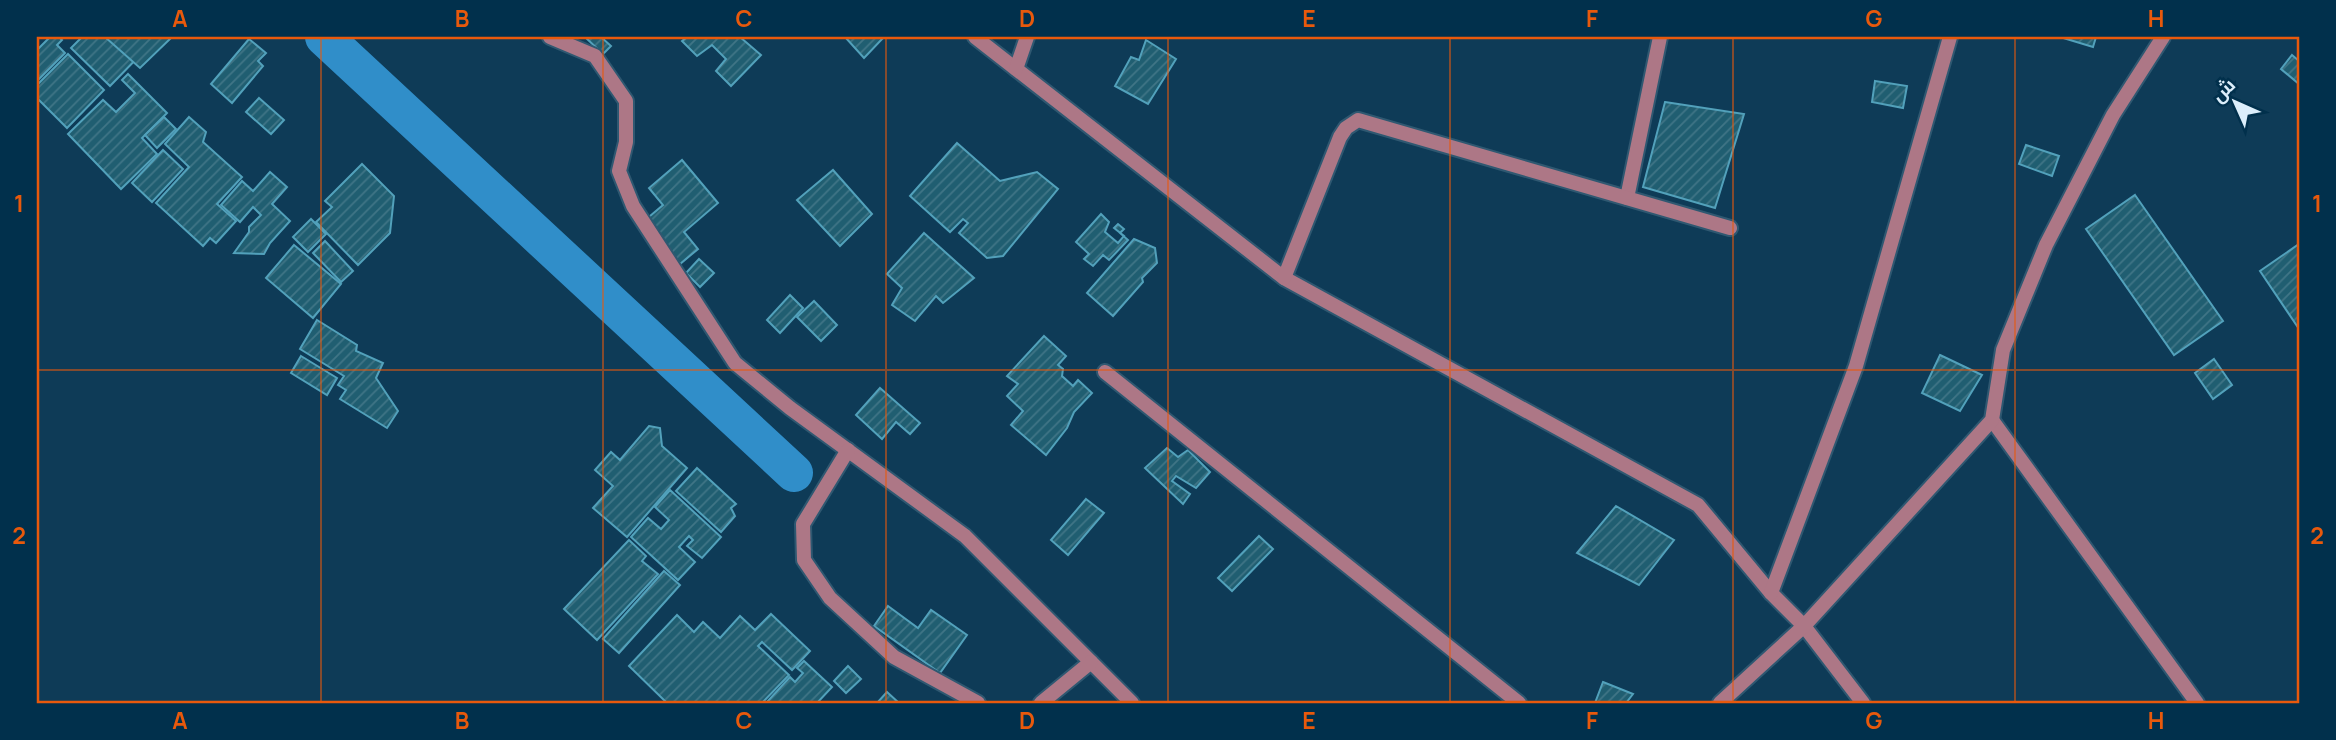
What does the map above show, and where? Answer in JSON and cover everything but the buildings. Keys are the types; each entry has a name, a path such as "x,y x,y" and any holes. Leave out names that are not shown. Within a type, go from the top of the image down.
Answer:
{"street":[{"path":"550,37 595,56 626,101 626,142 619,170 633,206 735,363 790,408 965,536 1132,703"},
{"path":"975,37 1284,278 1698,505 1771,593 1804,626 1863,703"},
{"path":"1016,69 1027,37"},
{"path":"1627,198 1660,37"},
{"path":"1771,593 1856,366 1950,37"},
{"path":"1720,703 1804,626 1992,420 2003,350 2046,245 2113,115 2164,37"},
{"path":"1284,278 1340,138 1346,128 1358,120 1730,228"},
{"path":"1105,372 1519,703"},
{"path":"1992,420 2197,703"},
{"path":"848,450 803,524 804,560 830,598 894,657 978,703"},
{"path":"1041,703 1091,662"}],"waterway":[{"path":"324,37 794,473"}]}
